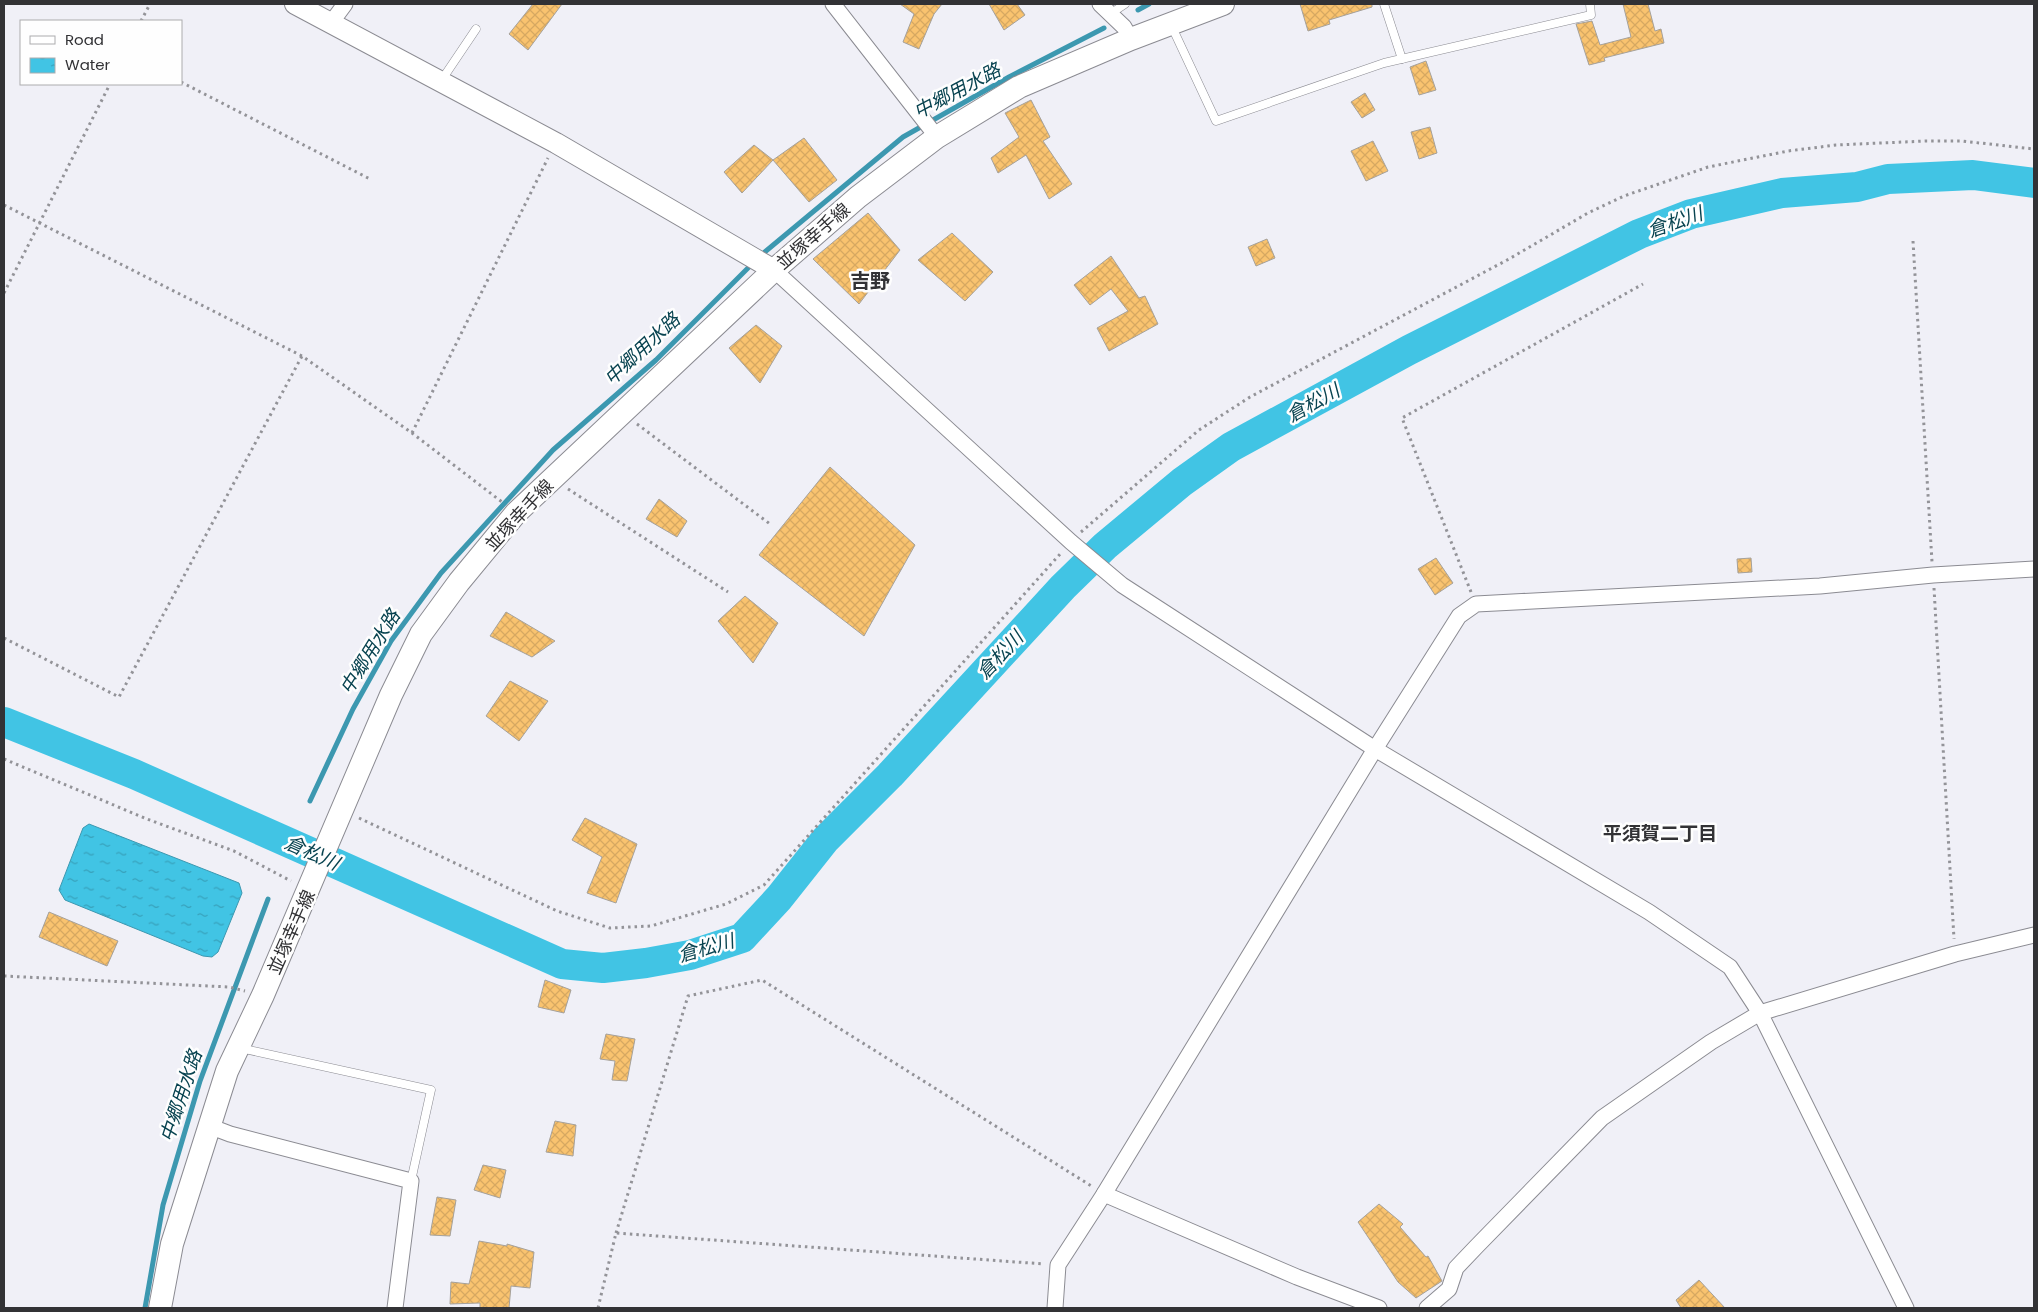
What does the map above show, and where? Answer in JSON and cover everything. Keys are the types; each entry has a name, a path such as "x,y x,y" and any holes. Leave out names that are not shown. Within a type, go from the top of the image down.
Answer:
{"main road":[{"name":"並塚幸手線","path":"160,1308 172,1244 227,1071 263,996 391,695 421,634 459,582 516,513 774,270 858,197 937,137 1019,87 1131,39 1223,4"}],"street":[{"path":"295,4 556,143 774,270 1074,544 1122,585 1375,749 1649,912 1730,967 1760,1013 1906,1308"},
{"path":"331,23 345,4"},
{"path":"833,4 937,137"},
{"path":"1105,9 1124,27 1131,39"},
{"path":"1055,1308 1058,1265 1104,1194 1375,749 1459,616 1476,604 1820,586 1933,575 2034,569"},
{"path":"1427,1308 1449,1289 1456,1268 1602,1118 1711,1042 1760,1013 1955,954 2034,935"},
{"path":"209,1126 230,1134 411,1181 395,1308"},
{"path":"1104,1194 1296,1277 1379,1308"}],"lane":[{"path":"1105,9 1125,4"},
{"path":"1384,4 1402,58"},
{"path":"1170,24 1216,121 1402,58 1591,15 1590,4"},
{"path":"440,82 476,29"},
{"path":"238,1047 431,1090 411,1181"}],"path":[{"path":"142,20 150,4"},
{"path":"182,83 370,179"},
{"path":"4,293 109,85"},
{"path":"358,817 557,911 610,928 651,926 726,904 764,885 1074,544 1200,430 1250,397 1509,259 1588,213 1624,196 1708,167 1788,151 1836,145 1944,141 2034,149"},
{"path":"412,433 556,143"},
{"path":"4,205 302,356 412,433 516,513"},
{"path":"1912,241 1955,954"},
{"path":"1476,604 1402,418 1642,284"},
{"path":"4,638 119,697 302,356"},
{"path":"622,413 770,524"},
{"path":"552,479 728,592"},
{"path":"4,759 147,820 234,851 309,890"},
{"path":"4,976 229,988 263,996"},
{"path":"598,1308 616,1232 688,996 762,980 983,1121 1104,1194"},
{"path":"616,1232 1058,1265"}],"water":[{"path":"89,824 239,883 242,893 218,952 212,957 203,956 65,900 59,890 83,828"}],"building":[{"path":"533,4 562,4 528,50 509,34"},
{"path":"900,4 942,4 934,14 919,49 903,42 914,14"},
{"path":"989,4 1017,4 1025,15 1004,30"},
{"path":"1300,4 1372,4 1372,7 1329,20 1330,24 1308,31"},
{"path":"1623,4 1648,4 1655,31 1661,29 1664,43 1604,58 1605,61 1589,65 1576,24 1592,21 1600,45 1631,37"},
{"path":"1426,61 1436,90 1419,95 1410,67"},
{"path":"1365,93 1375,110 1362,118 1351,102"},
{"path":"1031,100 1050,137 1043,141 1072,184 1049,199 1026,155 998,173 991,158 1019,137 1005,113"},
{"path":"1430,127 1437,153 1419,159 1411,132"},
{"path":"804,138 837,180 809,202 773,160"},
{"path":"1373,141 1388,171 1366,181 1351,151"},
{"path":"754,145 773,160 742,193 724,172"},
{"path":"868,213 900,250 859,304 813,259"},
{"path":"952,233 993,272 965,301 918,260"},
{"path":"1267,239 1275,258 1256,266 1248,247"},
{"path":"1111,256 1139,298 1145,296 1158,324 1109,351 1097,328 1128,311 1111,289 1090,305 1074,285"},
{"path":"756,325 782,346 760,383 729,348"},
{"path":"830,467 915,545 864,636 759,555"},
{"path":"659,499 687,521 677,537 646,519"},
{"path":"1436,558 1453,583 1435,595 1418,569"},
{"path":"1751,558 1752,572 1738,573 1737,559"},
{"path":"745,596 778,623 753,663 718,621"},
{"path":"506,612 555,641 532,657 490,636"},
{"path":"510,681 548,701 519,741 486,716"},
{"path":"585,818 637,844 616,903 587,893 602,857 572,840"},
{"path":"49,912 118,941 107,966 39,937"},
{"path":"545,980 571,990 564,1013 538,1007"},
{"path":"606,1034 635,1039 627,1081 612,1080 615,1061 600,1059"},
{"path":"555,1121 576,1125 573,1156 546,1152"},
{"path":"483,1165 506,1170 500,1198 474,1190"},
{"path":"437,1197 456,1200 450,1236 430,1235"},
{"path":"1379,1204 1403,1224 1400,1227 1426,1257 1428,1256 1442,1281 1416,1298 1398,1282 1358,1222"},
{"path":"479,1241 507,1246 507,1244 534,1252 530,1288 511,1286 509,1308 480,1308 480,1303 450,1304 451,1282 469,1284"},
{"path":"1699,1280 1725,1308 1681,1308 1676,1300"}],"waterway":[{"name":"中郷用水路","path":"1138,10 1149,4"},
{"name":"中郷用水路","path":"760,256 903,137 1009,77 1104,28"},
{"name":"倉松川","path":"4,722 134,774 562,964 603,968 690,955 742,938 779,898 825,840 890,775 1063,587 1105,546 1182,482 1231,447 1409,350 1639,234 1691,214 1782,193 1857,187 1888,179 1973,175 2034,183"},
{"name":"中郷用水路","path":"310,801 353,709 391,641 441,573 553,450 656,360 754,262"},
{"name":"中郷用水路","path":"145,1308 163,1205 200,1081 268,899"}],"district":[{"name":"吉野","path":"870,281"},
{"name":"平須賀二丁目","path":"1660,833"}]}
